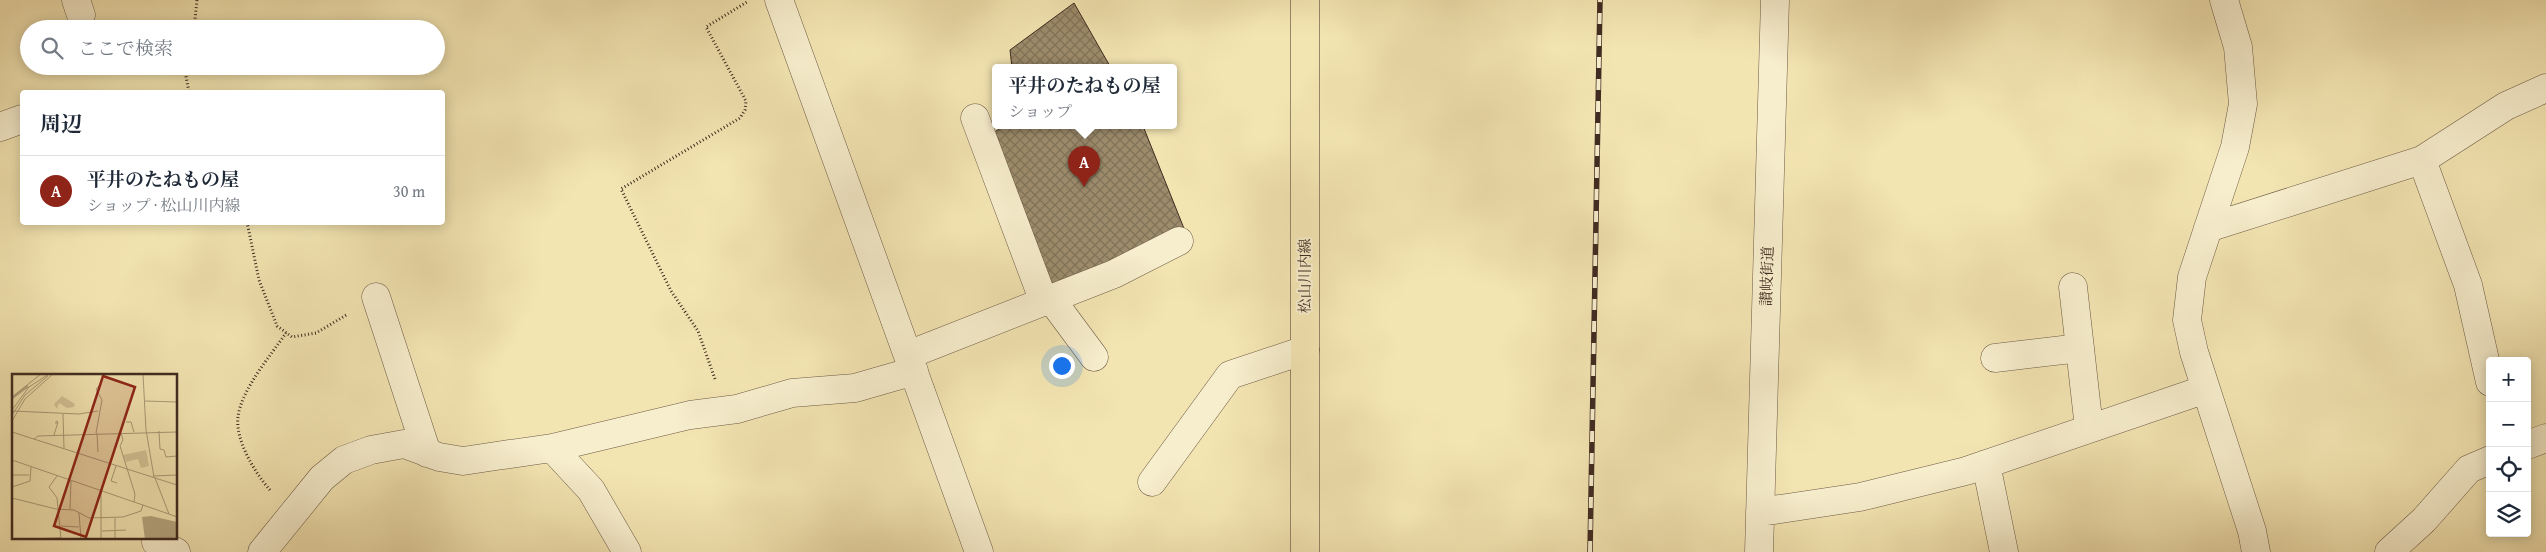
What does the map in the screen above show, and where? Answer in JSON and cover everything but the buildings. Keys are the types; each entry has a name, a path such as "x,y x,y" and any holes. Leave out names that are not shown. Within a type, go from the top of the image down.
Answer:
{"main road":[{"name":"松山川内線","path":"1305,0 1305,552"}],"street":[{"path":"780,0 979,552"},
{"path":"2224,0 2238,47 2242,104 2235,147 2192,277 2187,320 2194,352 2256,552"},
{"name":"讃岐街道","path":"1759,552 1781,2"},
{"path":"2208,228 2422,160 2506,106 2546,88"},
{"path":"975,118 1047,300 1094,358"},
{"path":"0,127 20,121"},
{"path":"2422,160 2468,285 2486,364"},
{"path":"262,552 322,478 344,460 371,450 404,444 427,453 462,461 552,448 690,415 738,409 792,392 855,388 1047,300 1114,274 1179,241"},
{"path":"2073,287 2089,428"},
{"path":"376,297 427,453"},
{"path":"1995,358 2080,348"},
{"path":"1152,482 1230,375 1305,350"},
{"path":"1760,512 1860,497 1966,471 2206,389"},
{"path":"2531,444 2546,438"},
{"path":"552,448 591,490 627,552"},
{"path":"2389,552 2424,520 2469,469 2486,462"},
{"path":"1986,464 2004,552"}],"path":[{"path":"195,20 197,0"},
{"path":"726,410 698,331 671,291 622,189 740,118 745,110 746,100 706,27 751,0"},
{"path":"186,75 189,90"},
{"path":"247,225 259,280 277,326 292,338 316,333 376,297"},
{"path":"286,333 247,391 238,417 243,448 258,476 292,515"}],"railway":[{"path":"1590,552 1600,0"}],"place":[{"name":"平井のたねもの屋","path":"1084,187"}]}
